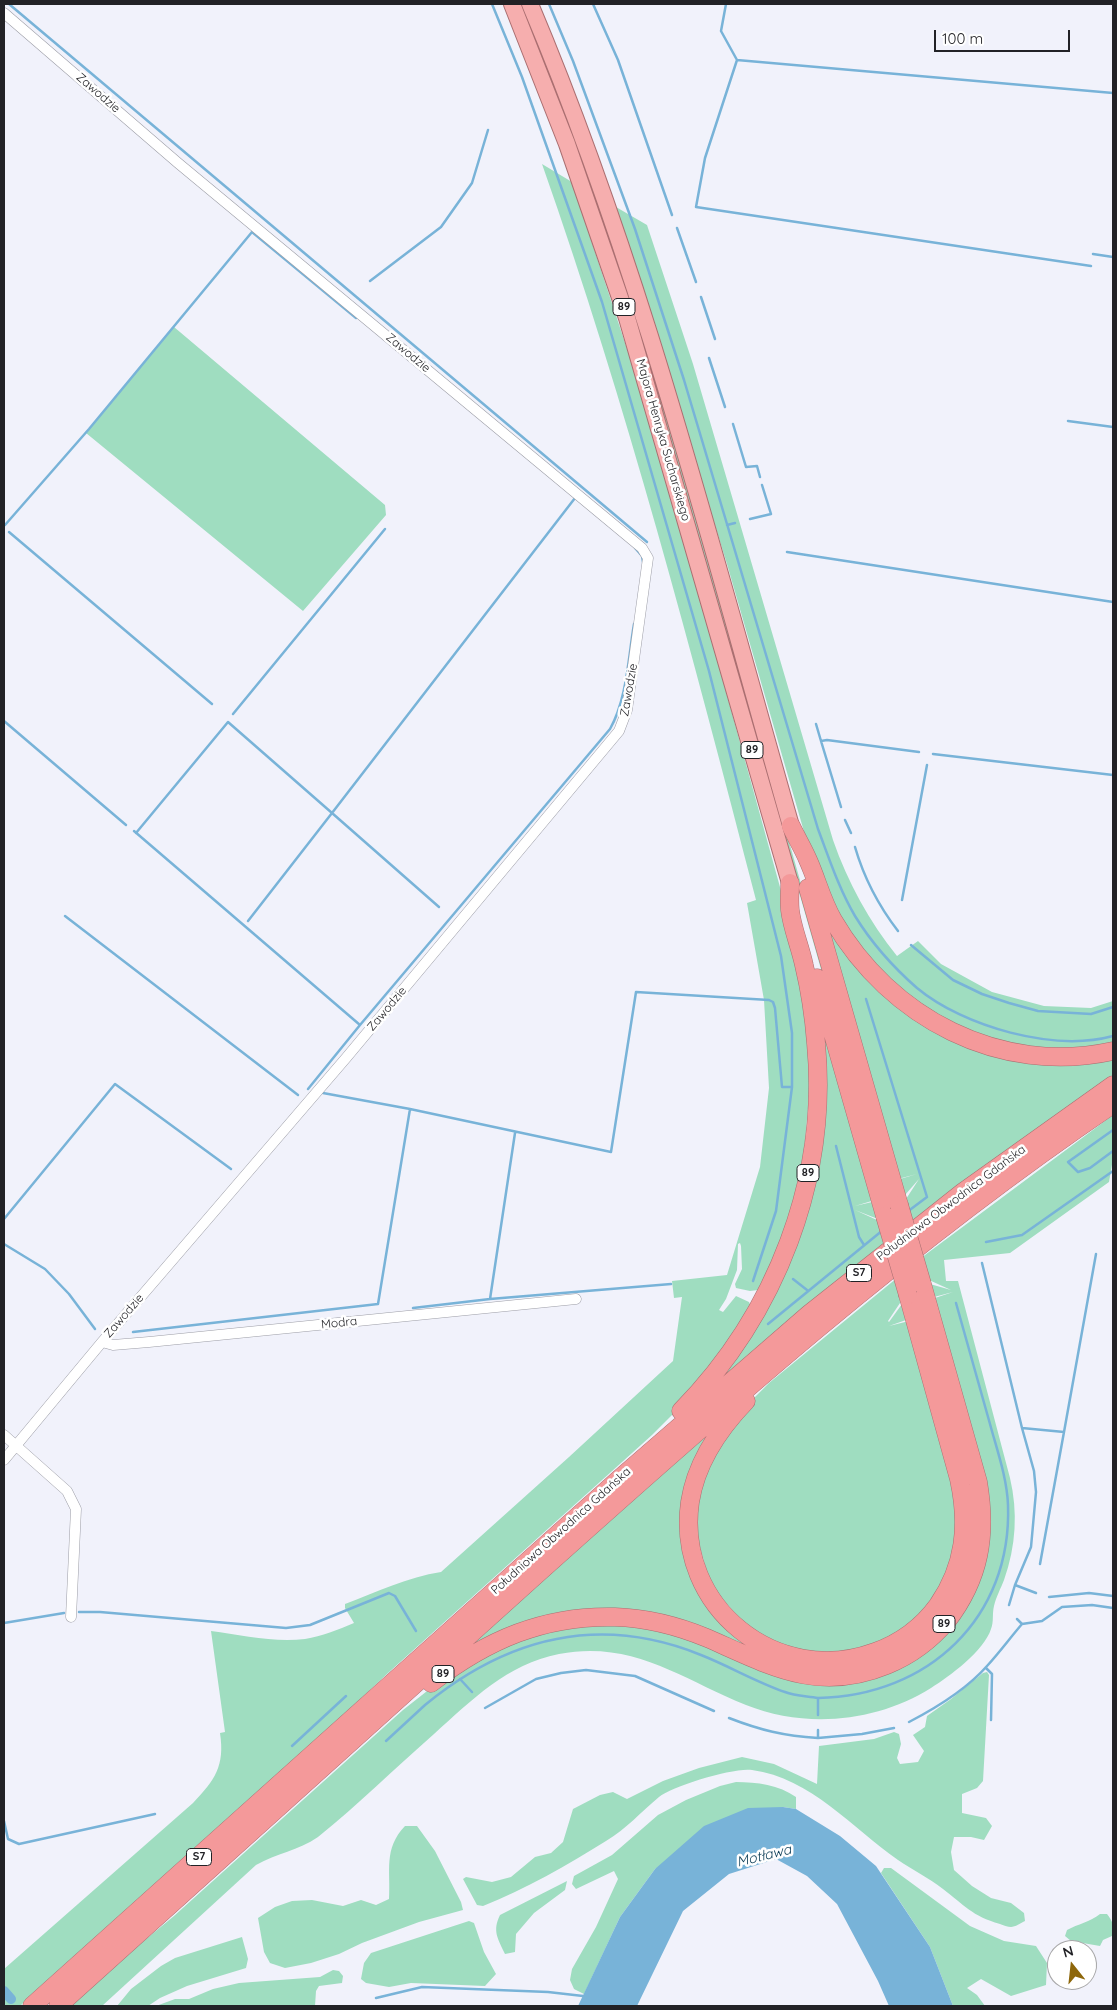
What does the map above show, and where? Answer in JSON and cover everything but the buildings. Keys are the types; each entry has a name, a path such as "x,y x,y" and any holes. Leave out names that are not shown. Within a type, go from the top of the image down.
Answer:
{"highway":[{"name":"Majora Henryka Sucharskiego","path":"512,4 570,152 627,318 790,883"},
{"name":"Majora Henryka Sucharskiego","path":"530,4 592,165 648,330 791,826"},
{"name":"89","path":"791,826 892,1210"},
{"name":"89","path":"791,826 808,860 824,902 845,939 880,981 910,1007 957,1034 980,1043 1018,1053 1058,1056 1113,1051"},
{"name":"89","path":"374,1721 400,1708 442,1675 489,1645 526,1629 567,1619 617,1617 662,1623 706,1638 774,1668 794,1674 843,1677 876,1670 906,1656 923,1644 944,1623 965,1594 977,1562 983,1514 978,1482 969,1448 915,1290 892,1210 790,883"},
{"name":"89","path":"619,1479 638,1453 695,1396 732,1351 755,1315 776,1276 799,1214 810,1169 818,1079 812,1004 804,963 790,911 790,883"},
{"name":"Południowa Obwodnica Gdańska","path":"32,2006 619,1479 802,1320 887,1250 1016,1153 1113,1085"},
{"name":"Południowa Obwodnica Gdańska","path":"58,2006 648,1474 777,1362 918,1246 1113,1104"},
{"name":"89","path":"777,1362 759,1387 719,1432 701,1465 694,1486 689,1518 696,1565 702,1584 715,1604 735,1626 748,1636 777,1652 794,1657 829,1661 847,1660 885,1648 906,1637 921,1625 948,1590 956,1573 964,1545 966,1526 964,1501 915,1290"}],"street":[{"name":"Zawodzie","path":"4,13 178,163 642,548 648,558 627,710 619,731 346,1058 16,1445"},
{"name":"Modra","path":"102,1342 113,1346 576,1299"},
{"path":"4,1435 67,1491 76,1509 71,1617"},
{"path":"4,1460 16,1445"}],"green space":[{"path":"542,164 572,182 631,361 717,659 796,945 808,1004 810,1137 783,1247 758,1290 750,1291 736,1288 735,1284 742,1269 741,1246 740,1243 738,1244 737,1270 726,1299 719,1310 723,1312 736,1296 749,1302 752,1309 680,1407 652,1435 388,1673 316,1741 20,2006 4,2006 4,1969 193,1803 217,1772 221,1755 220,1733 225,1732 211,1631 282,1640 305,1639 318,1636 354,1623 345,1608 345,1604 404,1581 441,1572 673,1361 682,1297 674,1298 672,1281 727,1275 760,1167 769,1088 764,1000 747,903 756,900 657,530 602,346"},
{"path":"591,192 597,196 676,445 890,1196 886,1197 707,570"},
{"path":"616,207 647,225 693,364 833,840 852,886 868,915 897,956 918,941 941,964 992,992 1044,1006 1091,1008 1113,1001 1113,1047 1060,1052 985,1040 911,1003 840,923 809,849 727,564"},
{"path":"174,327 385,505 386,515 303,611 86,433"},
{"path":"816,895 847,949 974,1045 1113,1055 1113,1075 1010,1148 909,1224 810,1303 714,1385 797,1231 817,1007 875,1200 855,1206 872,1202 878,1219 855,1210 877,1220 906,1199 919,1179 905,1195 900,1179 917,1174 898,1179"},
{"path":"1113,1115 1113,1159 1109,1182 1010,1253 944,1260 946,1281 958,1281 1010,1478 1015,1516 1011,1554 993,1609 992,1626 981,1646 966,1662 931,1688 888,1708 865,1715 817,1719 769,1713 722,1695 656,1665 634,1657 611,1652 586,1651 559,1654 540,1659 507,1675 477,1696 318,1837 303,1846 256,1865 102,2006 70,2006 174,1916 403,1710 436,1684 489,1650 555,1627 626,1624 862,1679 986,1549 932,1299 953,1292 934,1297 930,1284 951,1290 929,1280 900,1303 888,1321 902,1304 906,1320 889,1326 909,1321 953,1476 957,1548 931,1605 894,1637 847,1653 794,1650 751,1631 711,1586 694,1526 701,1473 750,1402 769,1383 925,1255"},
{"path":"921,1303 968,1468 974,1498 976,1527 974,1547 965,1577 951,1603 932,1626 909,1645 883,1659 854,1668 824,1671 773,1662 699,1631 660,1618 619,1612 576,1613 555,1616 514,1627 475,1645 473,1643 707,1434 693,1465 683,1496 681,1519 684,1551 694,1580 710,1606 730,1629 755,1647 783,1659 813,1665 845,1665 868,1660 879,1657 909,1641 937,1616 952,1594 967,1557 971,1530 969,1492 916,1304"},
{"path":"987,1672 989,1675 983,1781 977,1788 962,1794 962,1813 986,1818 992,1826 984,1840 971,1837 954,1837 951,1852 954,1870 972,1886 991,1898 1011,1903 1024,1913 1025,1921 1016,1926 1007,1926 975,1914 938,1885 898,1860 812,1794 793,1783 773,1775 752,1770 719,1774 666,1793 606,1841 546,1876 483,1906 477,1905 463,1879 466,1877 492,1882 511,1877 535,1857 551,1853 563,1842 573,1809 600,1795 613,1792 627,1799 663,1781 699,1768 742,1757 774,1764 817,1784 819,1746 874,1739 894,1732 899,1734 901,1744 897,1758 900,1764 918,1762 924,1751 913,1735 925,1727 927,1716 983,1673"},
{"path":"736,1782 775,1787 789,1793 796,1797 796,1809 783,1807 655,1869 620,1917 584,1994 574,1989 570,1980 572,1969 596,1927 618,1879 614,1871 576,1889 572,1884 574,1876 612,1855 658,1815 686,1800 720,1786"},
{"path":"405,1826 417,1826 435,1851 461,1902 463,1910 419,1922 362,1943 339,1954 311,1963 285,1968 270,1963 264,1952 258,1918 275,1907 292,1901 312,1900 343,1906 361,1900 376,1905 389,1899 391,1852 393,1843"},
{"path":"884,1868 891,1868 970,1926 1004,1941 1036,1946 1047,1963 1046,1985 1011,1996 981,1979 967,1988 977,1995 985,2006 953,2006 930,1947 881,1873"},
{"path":"567,1881 565,1890 534,1913 516,1934 515,1952 505,1954 496,1930 500,1915"},
{"path":"1100,1914 1107,1914 1112,1922 1112,1936 1103,1940 1100,1946 1097,1945 1097,1940 1070,1940 1065,1936 1067,1930"},
{"path":"469,1921 474,1923 484,1952 496,1974 485,1986 411,1983 389,1987 366,1983 361,1979 364,1963 371,1953"},
{"path":"242,1937 248,1959 246,1968 187,1986 160,1998 148,2006 117,2006 131,1989 161,1966 175,1958"},
{"path":"333,1970 339,1971 343,1976 342,1983 319,1986 316,1991 315,2006 156,2006 175,1999 189,1999 213,1989 239,1983 320,1977"}],"water":[{"name":"Motława","path":"783,1807 796,1809 840,1836 876,1866 930,1947 953,2006 889,2006 878,1981 837,1904 807,1876 776,1859 729,1874 683,1911 637,2006 578,2006 620,1917 655,1869 704,1826 748,1808"}],"waterway":[{"path":"9,4 647,542"},
{"path":"492,4 522,77 602,302 709,671 781,956 792,1033 792,1087 776,1211 753,1281"},
{"path":"549,4 573,61 635,229 684,380 818,829 849,906 868,935 899,972 936,1002 959,1014 984,1025 1037,1038 1064,1041 1090,1040 1113,1036"},
{"path":"593,4 618,60 672,215"},
{"path":"726,4 721,31 737,60 1113,93"},
{"path":"737,60 705,158 696,207 1091,266"},
{"path":"370,281 441,227 472,183 488,130"},
{"path":"677,228 696,282"},
{"path":"5,525 89,429 252,232 356,318"},
{"path":"1093,254 1113,257"},
{"path":"701,297 715,339"},
{"path":"709,358 725,407"},
{"path":"1068,421 1113,427"},
{"path":"733,424 746,467 757,466 760,477"},
{"path":"750,519 771,514 762,485"},
{"path":"439,907 332,813 575,498"},
{"path":"727,525 735,523"},
{"path":"233,714 385,529"},
{"path":"9,532 212,704"},
{"path":"635,548 642,556 643,562"},
{"path":"787,552 1113,602"},
{"path":"360,1025 610,729 616,717 623,692 634,624"},
{"path":"4,721 126,825"},
{"path":"136,833 228,722 332,813 248,921"},
{"path":"816,724 821,741 827,740 919,752"},
{"path":"821,741 841,807"},
{"path":"933,754 1113,775"},
{"path":"902,900 927,765"},
{"path":"845,820 851,833"},
{"path":"134,831 360,1025 308,1089"},
{"path":"855,847 872,891 898,931"},
{"path":"65,916 298,1095"},
{"path":"911,945 953,980 982,994 1009,1003 1038,1011 1091,1014 1113,1007"},
{"path":"323,1093 410,1109 611,1152 636,992 769,1000 773,1002 782,1087 792,1087"},
{"path":"866,999 927,1197 907,1212"},
{"path":"4,1219 115,1084 231,1169"},
{"path":"133,1332 378,1304 410,1109"},
{"path":"1113,1130 1068,1162 1078,1172 1090,1168 1113,1151"},
{"path":"490,1299 515,1133"},
{"path":"836,1146 859,1237 864,1245"},
{"path":"986,1242 1022,1235 1113,1171"},
{"path":"768,1324 883,1230"},
{"path":"4,1244 45,1269 69,1294 95,1329"},
{"path":"1064,1432 1096,1254"},
{"path":"982,1263 1022,1428"},
{"path":"793,1279 807,1290"},
{"path":"413,1308 490,1299 671,1284"},
{"path":"818,1715 818,1698 858,1694 895,1683 928,1666 956,1643 979,1615 995,1583 1005,1546 1008,1505 1006,1485 956,1303"},
{"path":"1015,1585 1031,1547 1036,1492 1034,1471 1022,1428 1064,1432 1040,1564"},
{"path":"1009,1605 1015,1585 1036,1593"},
{"path":"79,1612 100,1612 286,1628 310,1625 389,1593 395,1596 416,1631"},
{"path":"1049,1597 1089,1593 1113,1596"},
{"path":"1017,1619 1022,1624 1042,1621 1062,1607 1092,1605 1113,1608"},
{"path":"4,1623 64,1613"},
{"path":"909,1722 940,1704 970,1683 1022,1624"},
{"path":"386,1741 425,1705 457,1682 489,1663 522,1648 556,1639 591,1635 627,1636 664,1643 701,1655 785,1692 818,1698"},
{"path":"986,1668 992,1674 991,1720"},
{"path":"485,1708 536,1679 586,1670 635,1676 714,1711"},
{"path":"460,1679 472,1692"},
{"path":"292,1746 346,1696"},
{"path":"729,1718 772,1732 818,1738"},
{"path":"818,1730 818,1738 862,1734 894,1728"},
{"path":"4,1821 8,1839 19,1844 155,1814"},
{"path":"376,1998 422,1987 548,1992 583,1996"},
{"path":"4,1991 11,1999"}]}
